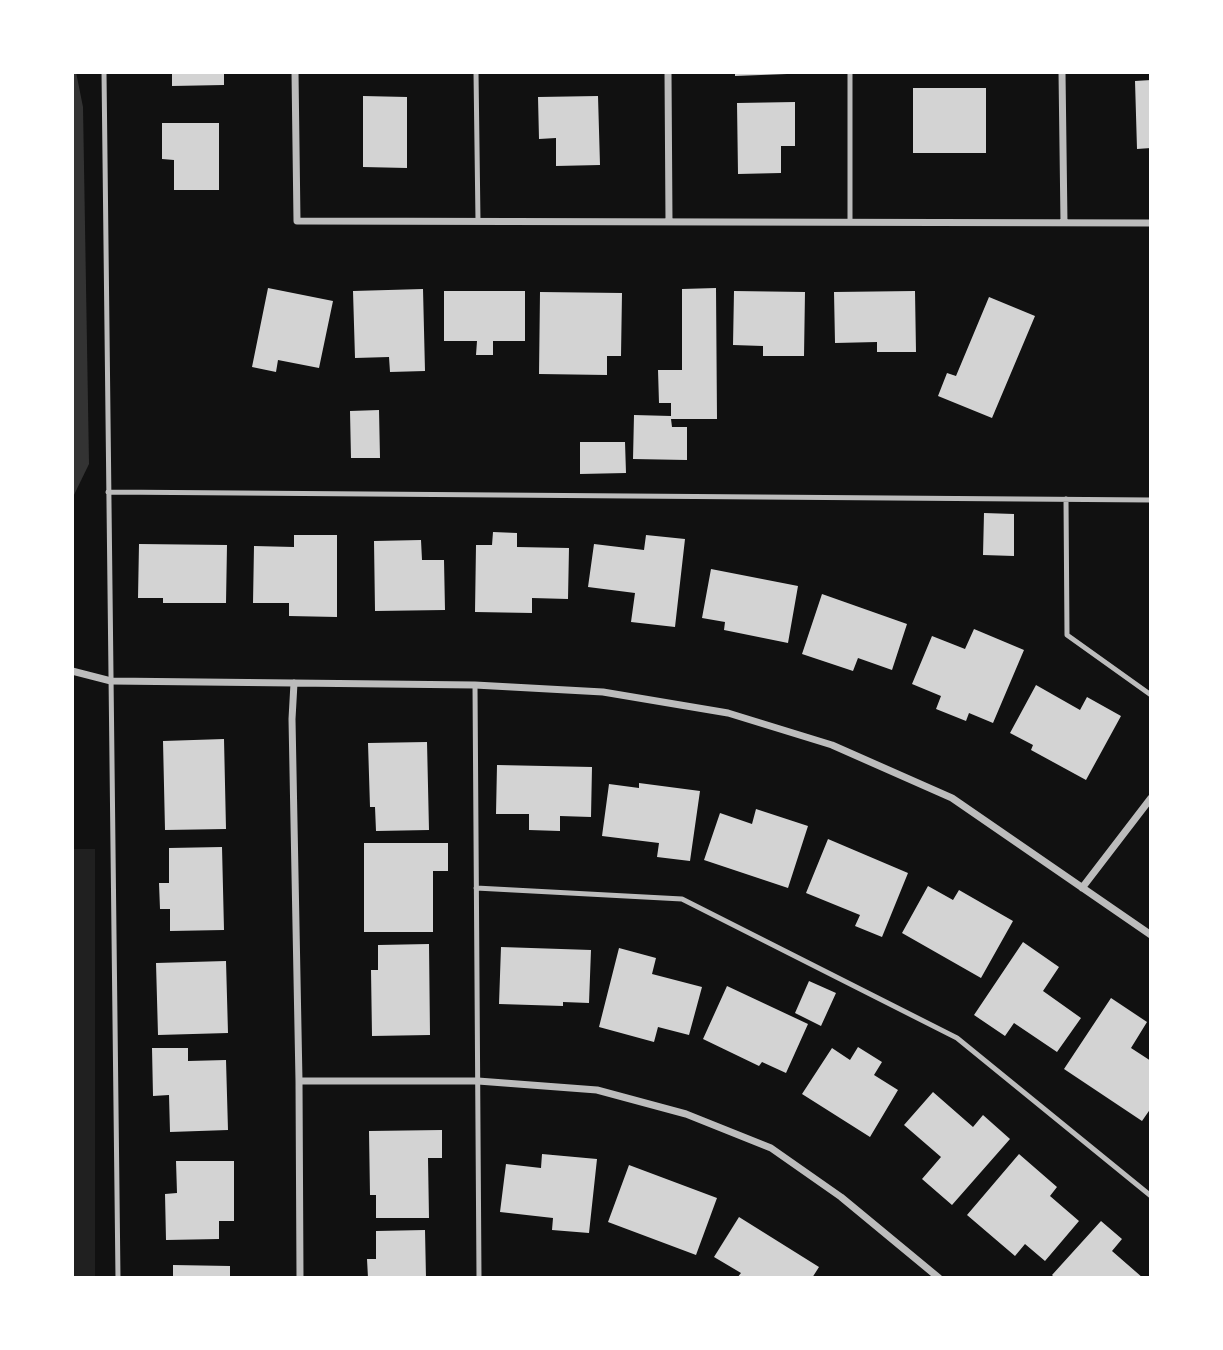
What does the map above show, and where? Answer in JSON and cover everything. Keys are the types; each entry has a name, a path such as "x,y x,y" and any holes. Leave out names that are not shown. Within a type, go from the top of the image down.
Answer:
{"street":[{"path":"295,72 297,221 1151,223"},
{"path":"668,72 669,222"},
{"path":"1062,72 1063,223"},
{"path":"72,671 111,681 475,685 603,692 728,713 832,745 953,798 1151,935"},
{"path":"294,683 292,719 300,1278"},
{"path":"1083,888 1151,798"},
{"path":"299,1081 478,1081 597,1090 686,1114 771,1148 841,1197 939,1278"}],"lane":[{"path":"104,72 118,1278"},
{"path":"476,72 478,222"},
{"path":"850,72 850,222"},
{"path":"108,492 1151,499"},
{"path":"1066,499 1067,635 1151,695"},
{"path":"475,685 480,1278"},
{"path":"476,888 682,899 957,1038 1151,1196"}],"shaded area":[{"path":"72,72 76,72 83,107 89,464 72,499"},
{"path":"72,849 95,849 95,1278 72,1278"}],"building":[{"path":"172,72 224,72 224,85 172,86"},
{"path":"735,72 787,72 787,74 735,76"},
{"path":"1151,80 1151,148 1137,149 1135,81"},
{"path":"913,88 986,88 986,153 913,153"},
{"path":"363,96 407,97 407,168 363,167"},
{"path":"598,96 600,165 556,166 556,138 539,139 538,97"},
{"path":"795,102 795,146 781,146 781,173 738,174 737,103"},
{"path":"162,123 219,123 219,190 174,190 174,160 162,159"},
{"path":"268,288 333,301 319,368 278,360 276,372 252,367"},
{"path":"716,288 717,419 671,419 672,427 687,427 687,460 633,459 634,415 671,416 671,403 659,403 658,370 682,370 682,289"},
{"path":"423,289 425,371 390,372 389,357 355,358 353,291"},
{"path":"444,291 525,291 525,341 493,341 493,355 476,355 477,341 444,341"},
{"path":"734,291 805,292 804,356 763,356 763,346 733,345"},
{"path":"915,291 916,352 877,352 877,342 835,343 834,292"},
{"path":"540,292 622,293 621,356 607,356 607,375 539,374"},
{"path":"989,297 1035,316 992,418 938,396 947,373 956,376"},
{"path":"379,410 380,458 351,458 350,411"},
{"path":"580,442 625,442 626,473 580,474"},
{"path":"984,513 1014,514 1014,556 983,555"},
{"path":"493,532 517,533 517,547 569,548 568,599 532,598 532,613 475,612 476,545 492,545"},
{"path":"294,535 337,535 337,617 289,616 289,603 253,603 254,546 294,547"},
{"path":"646,535 685,539 675,627 631,622 635,593 588,587 594,544 644,550"},
{"path":"421,540 422,560 444,560 445,610 375,611 374,541"},
{"path":"139,544 227,545 226,603 163,603 163,598 138,598"},
{"path":"711,569 798,586 788,643 724,630 725,622 702,618"},
{"path":"822,594 907,624 892,670 858,658 853,671 802,654"},
{"path":"974,629 1024,650 993,723 969,713 966,721 936,709 941,696 912,684 932,636 965,649"},
{"path":"1036,685 1080,710 1087,697 1121,716 1086,780 1031,750 1033,745 1010,733"},
{"path":"224,739 226,829 165,830 163,741"},
{"path":"427,742 429,830 376,831 375,807 370,807 368,743"},
{"path":"497,765 592,767 591,817 560,816 560,831 529,830 529,814 496,814"},
{"path":"639,783 700,791 690,861 657,857 659,843 602,836 609,784 639,788"},
{"path":"756,809 808,826 788,888 704,860 720,813 752,824"},
{"path":"828,839 908,873 882,937 855,926 860,915 806,893"},
{"path":"364,843 448,843 448,871 433,871 433,932 364,932"},
{"path":"222,847 224,930 170,931 170,909 160,909 159,883 169,883 169,848"},
{"path":"928,886 953,900 959,890 1013,921 981,978 902,933"},
{"path":"1023,942 1059,967 1043,991 1081,1018 1057,1052 1014,1023 1005,1036 974,1015"},
{"path":"429,944 430,1035 372,1036 371,970 378,970 378,945"},
{"path":"501,947 591,950 589,1003 563,1002 563,1006 499,1004"},
{"path":"619,948 656,958 652,974 702,987 689,1035 658,1027 654,1042 599,1027"},
{"path":"226,961 228,1033 158,1035 156,963"},
{"path":"809,981 836,993 821,1026 795,1013"},
{"path":"727,986 808,1024 786,1073 762,1062 759,1066 703,1039"},
{"path":"1111,998 1147,1022 1131,1048 1151,1061 1151,1108 1142,1121 1064,1069"},
{"path":"858,1047 882,1062 874,1075 898,1090 870,1137 802,1094 832,1048 850,1060"},
{"path":"152,1048 188,1048 188,1061 226,1060 228,1130 170,1132 169,1095 153,1096"},
{"path":"933,1092 973,1127 983,1115 1010,1139 952,1205 922,1179 941,1157 904,1125"},
{"path":"442,1130 442,1158 428,1158 429,1218 376,1218 376,1195 370,1195 369,1131"},
{"path":"542,1154 597,1159 589,1233 552,1230 553,1218 500,1212 506,1164 541,1168"},
{"path":"1019,1154 1057,1187 1050,1196 1079,1221 1045,1261 1025,1244 1015,1256 967,1215"},
{"path":"176,1161 234,1161 234,1221 219,1221 219,1239 166,1240 165,1194 177,1193"},
{"path":"629,1165 717,1198 696,1255 608,1222"},
{"path":"739,1217 819,1267 812,1278 737,1278 741,1273 714,1257"},
{"path":"1101,1221 1122,1239 1112,1251 1143,1278 1055,1278 1052,1275"},
{"path":"425,1230 426,1278 368,1278 367,1259 376,1259 376,1231"},
{"path":"173,1265 230,1266 230,1278 173,1278"}]}
